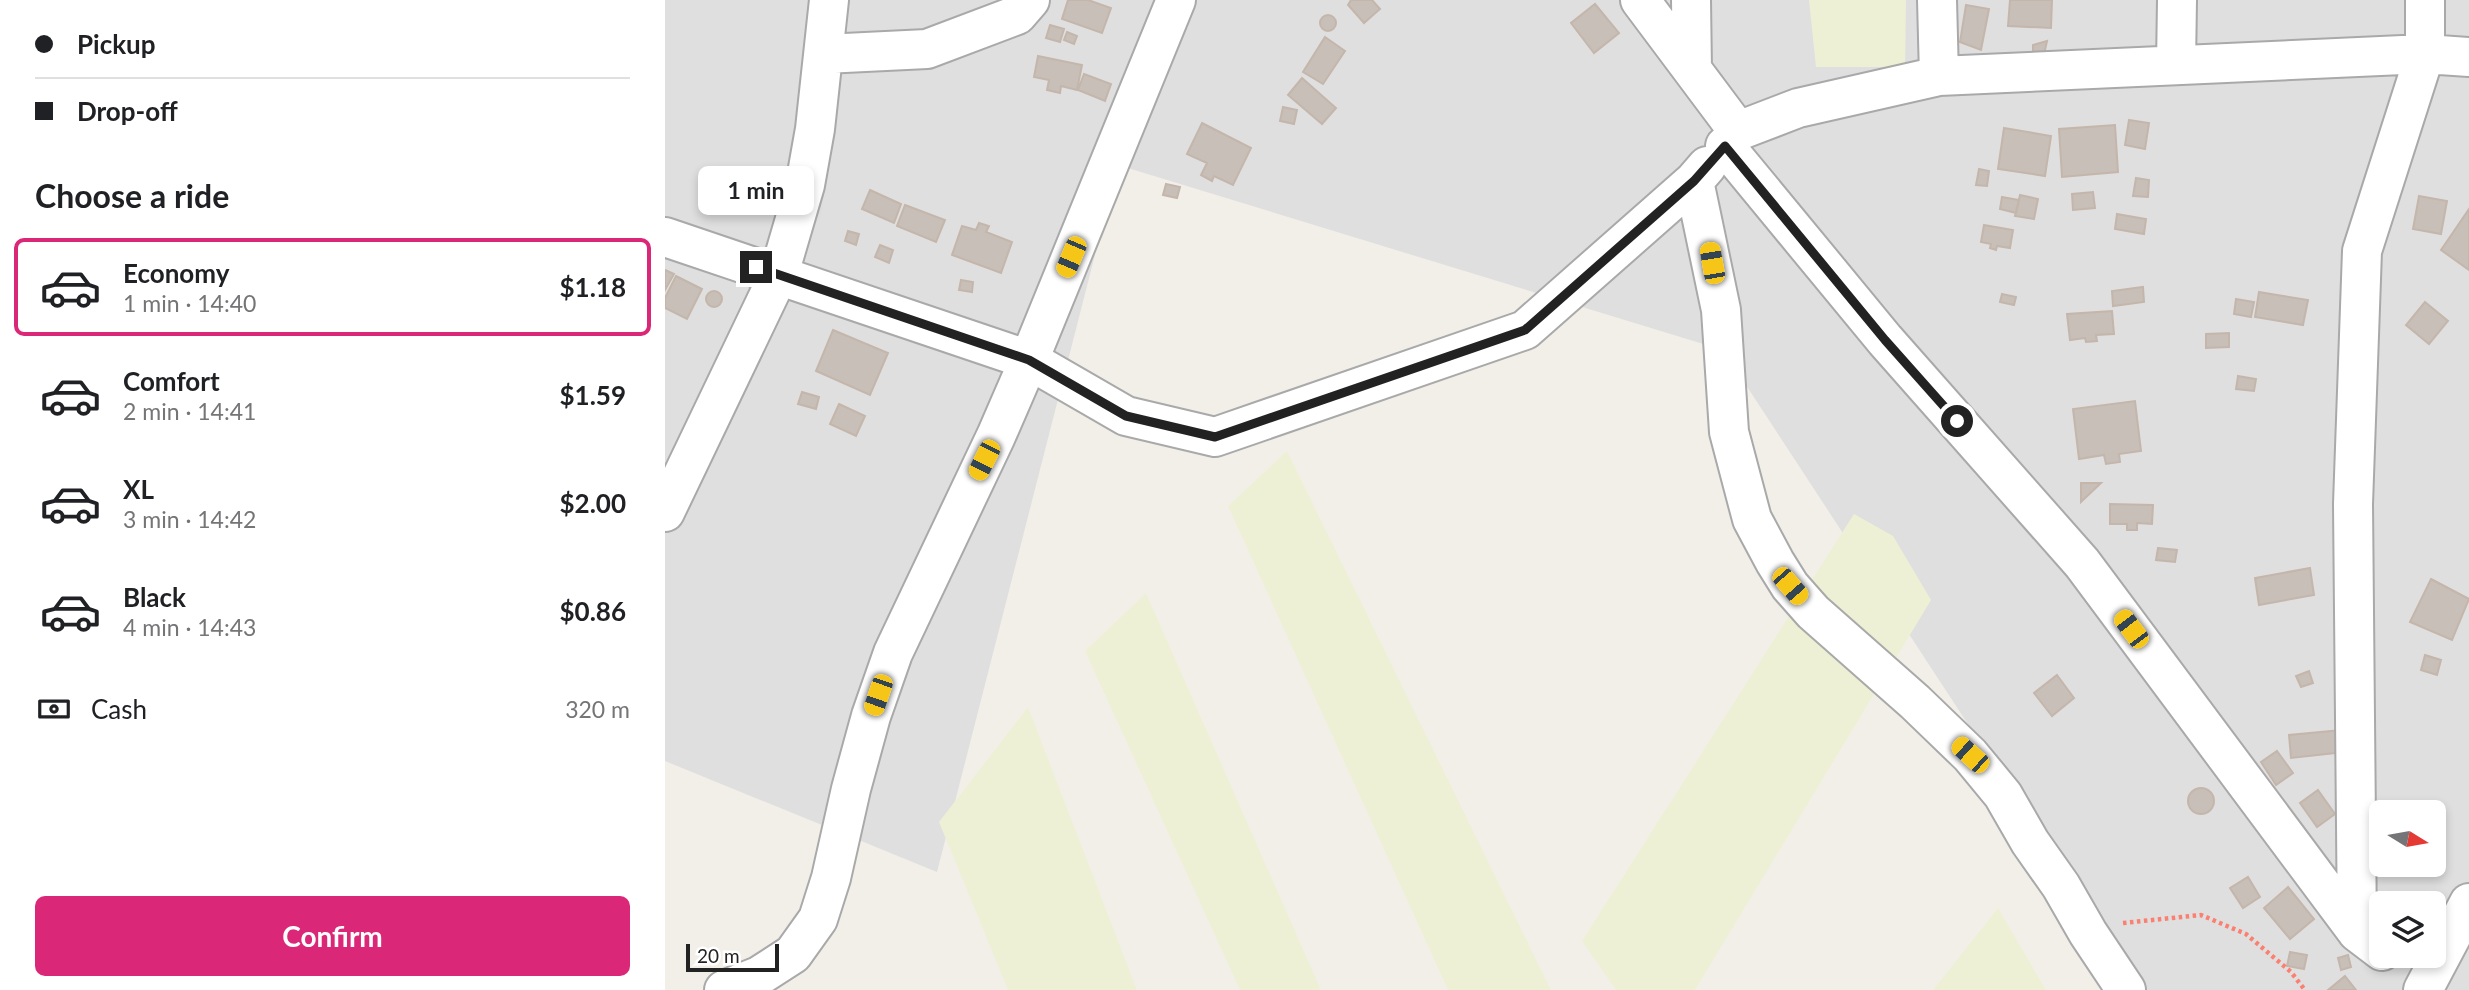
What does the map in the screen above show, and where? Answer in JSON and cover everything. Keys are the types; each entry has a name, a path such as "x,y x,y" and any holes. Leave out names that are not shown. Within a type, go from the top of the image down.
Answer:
{"street":[{"path":"670,491 779,274 805,185 829,0"},
{"path":"824,54 927,49 1017,15 1030,0"},
{"path":"724,990 759,976 793,954 818,919 831,878 871,716 893,653 996,436 1177,0"},
{"path":"1640,0 1692,69 1731,138 1885,340 2082,563 2369,942"},
{"path":"1691,0 1692,69"},
{"path":"1937,0 1939,76"},
{"path":"2176,65 2177,0"},
{"path":"2369,942 2353,504 2362,251 2424,54 2425,0"},
{"path":"665,237 1029,360 1126,416 1215,437 1525,330 1694,181 1731,138 1798,108 1939,76 2424,54 2469,57"},
{"path":"1694,181 1721,310 1729,432 1752,519 1769,552 1790,586 1814,612 1970,755 2003,795 2030,842 2126,990"},
{"path":"2401,968 2424,989 2469,903"}],"path":[{"path":"2088,933 2111,924 2201,915 2246,934 2291,972 2305,990"}],"shaded area":[{"path":"665,0 2469,0 2469,990 2142,990 1723,350 1118,165 937,872 665,761"}],"green space":[{"path":"1809,0 1906,0 1905,67 1816,67"},
{"path":"1287,451 1551,990 1448,990 1228,506"},
{"path":"1854,514 1893,536 1931,600 1695,990 1616,990 1582,941"},
{"path":"1146,593 1321,990 1240,990 1085,651"},
{"path":"1028,707 1137,990 1008,990 939,822"},
{"path":"1998,908 2046,990 1933,990"}],"building":[{"path":"1068,0 1088,0 1111,8 1102,33 1062,19"},
{"path":"1351,0 1372,0 1380,9 1364,23 1348,5"},
{"path":"2010,0 2052,0 2051,28 2008,26"},
{"path":"1595,4 1619,33 1594,53 1571,23"},
{"path":"1966,5 1989,9 1981,50 1960,42"},
{"path":"1328,15 1336,23 1328,31 1320,23"},
{"path":"1050,25 1064,29 1060,42 1046,38"},
{"path":"1067,32 1077,36 1074,44 1064,40"},
{"path":"1325,37 1345,51 1323,84 1303,72"},
{"path":"2047,41 2043,59 2033,55 2033,45"},
{"path":"1038,56 1082,65 1077,90 1061,86 1060,93 1047,90 1049,80 1034,77"},
{"path":"1084,74 1111,84 1105,101 1078,90"},
{"path":"1302,78 1336,108 1322,124 1288,95"},
{"path":"1283,107 1297,110 1294,124 1280,121"},
{"path":"2129,120 2149,123 2145,149 2125,145"},
{"path":"1202,123 1251,148 1233,185 1214,176 1212,181 1201,175 1207,163 1187,154"},
{"path":"2115,125 2118,172 2062,177 2059,129"},
{"path":"2004,128 2051,136 2045,176 1998,169"},
{"path":"1979,169 1989,171 1987,186 1976,185"},
{"path":"2136,178 2149,180 2148,197 2133,196"},
{"path":"1166,184 1180,187 1177,198 1163,195"},
{"path":"870,190 901,204 894,223 862,209"},
{"path":"2093,192 2095,208 2073,210 2072,194"},
{"path":"2020,195 2038,199 2034,219 2015,216"},
{"path":"2419,196 2447,201 2441,234 2413,229"},
{"path":"2002,197 2019,200 2016,213 2000,209"},
{"path":"905,205 945,220 936,242 897,226"},
{"path":"2469,209 2469,270 2441,250"},
{"path":"2117,214 2146,219 2144,234 2115,229"},
{"path":"979,223 989,226 986,232 1012,242 1001,273 952,255 962,226 976,230"},
{"path":"1984,225 2013,230 2010,248 1997,246 1996,250 1990,248 1991,244 1981,242"},
{"path":"848,231 859,234 856,245 845,241"},
{"path":"880,245 893,250 889,263 875,257"},
{"path":"665,270 674,274 665,290"},
{"path":"676,276 702,289 687,319 665,308 665,298"},
{"path":"961,280 973,282 972,292 959,290"},
{"path":"2143,287 2144,302 2113,306 2112,291"},
{"path":"714,291 720,293 720,305 714,307 708,305 706,299 708,293"},
{"path":"2259,292 2308,300 2303,325 2255,317"},
{"path":"2002,294 2016,297 2014,305 2000,302"},
{"path":"2236,299 2254,302 2251,317 2234,314"},
{"path":"2425,302 2448,321 2429,344 2406,325"},
{"path":"2112,311 2114,334 2096,335 2097,341 2086,342 2085,338 2070,340 2067,314"},
{"path":"833,330 888,353 870,395 816,371"},
{"path":"2229,333 2229,347 2206,348 2206,334"},
{"path":"2238,376 2256,379 2254,391 2236,389"},
{"path":"802,392 819,397 816,409 798,404"},
{"path":"2135,401 2141,451 2119,454 2120,462 2106,464 2104,455 2079,459 2073,409"},
{"path":"839,404 865,416 856,436 830,424"},
{"path":"2081,483 2101,483 2081,502"},
{"path":"2110,504 2153,505 2152,524 2137,523 2137,530 2127,530 2127,524 2110,524"},
{"path":"2158,548 2177,550 2175,562 2156,560"},
{"path":"2310,568 2314,595 2259,605 2255,578"},
{"path":"2431,579 2469,599 2452,640 2410,622"},
{"path":"2425,655 2441,660 2437,675 2421,670"},
{"path":"2309,671 2313,683 2301,687 2296,676"},
{"path":"2057,675 2074,698 2052,716 2034,693"},
{"path":"2341,730 2344,752 2291,758 2289,735"},
{"path":"2277,751 2293,773 2276,785 2261,762"},
{"path":"2201,788 2210,792 2214,801 2210,810 2201,814 2192,810 2188,801 2192,792"},
{"path":"2318,790 2335,814 2317,827 2300,803"},
{"path":"2248,877 2260,897 2243,908 2230,888"},
{"path":"2288,887 2314,919 2290,939 2264,908"},
{"path":"2290,952 2307,955 2304,969 2287,966"},
{"path":"2348,955 2351,967 2341,970 2338,958"},
{"path":"2345,976 2356,990 2328,990"}],"route":[{"path":"756,267 1029,360 1126,416 1215,437 1525,330 1694,181 1725,146 1885,340 1957,421"}]}
